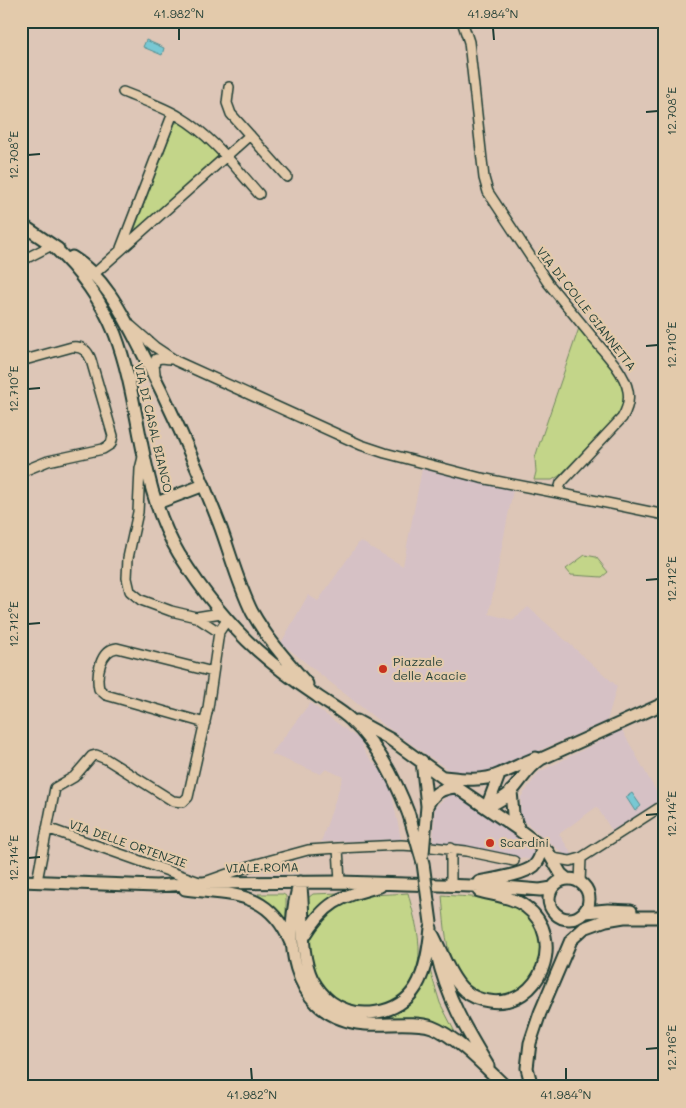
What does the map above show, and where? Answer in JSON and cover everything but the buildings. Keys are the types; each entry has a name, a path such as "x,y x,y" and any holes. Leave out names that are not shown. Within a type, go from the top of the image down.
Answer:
{"main road":[{"name":"VIA DI CASAL BIANCO","path":"21,224 75,259 94,274 114,300 192,456 241,587 253,612 271,642 318,697"},
{"name":"VIA DI CASAL BIANCO","path":"52,245 82,276 110,322 127,374 143,457 157,502 175,547 206,594 224,616 258,651 318,697 345,714 361,730 384,760 398,788 409,815 423,863"},
{"path":"157,502 204,485"},
{"path":"487,807 512,792 528,769 552,754 665,702"},
{"path":"345,714 390,739 542,848 552,858 561,874 567,879 580,882 588,892 589,903 585,912"},
{"path":"444,777 473,779 498,775 518,764 552,754"},
{"path":"422,762 427,806 423,863 431,923 442,975 458,1014 493,1075"},
{"path":"487,807 498,775"},
{"path":"427,806 433,796 441,790 456,787"},
{"path":"512,792 514,814 519,830"},
{"path":"454,886 526,871 534,866 540,858 542,848"},
{"path":"542,848 550,864 553,888 550,905 556,914 566,919 576,918 585,912 615,910 664,917"},
{"path":"553,888 562,880 567,879"},
{"name":"VIALE ROMA","path":"21,881 156,886 202,883 340,882 504,887 540,890 553,888"},
{"path":"300,882 307,966 314,982 324,996 332,1003 346,1010 373,1012 389,1009 406,998 416,987 426,959 431,923"},
{"path":"293,946 295,901 300,882"},
{"path":"304,937 318,914 331,904 357,893 391,883"},
{"path":"156,886 230,894 253,900 268,908 286,930 293,946 298,972 304,989 329,1014 341,1020 356,1023 418,1024 432,1027 454,1041 506,1087"},
{"path":"433,934 459,984 466,992 479,999 499,1002 513,999 528,991 540,976 546,958 546,939 542,926 533,913 516,901 454,886"},
{"name":"VIALE ROMA","path":"504,887 539,898 550,905"},
{"path":"589,898 664,917"},
{"path":"532,1087 527,1068 530,1043 540,1013 571,940 584,928 606,920 664,917"}],"street":[{"name":"VIA DI COLLE GIANNETTA","path":"462,21 469,42 484,178 488,192 541,274 616,366 629,391 628,404 622,418 561,483 558,493"},
{"path":"229,87 227,103 229,110 286,177"},
{"path":"123,92 173,113 201,132 226,156 259,194"},
{"path":"121,250 173,113"},
{"path":"94,274 250,135"},
{"path":"21,261 52,245"},
{"path":"127,323 154,347 176,361 385,453 481,478 665,515"},
{"path":"21,361 72,347 85,350 91,360 113,436 111,444 103,449 48,461 21,472"},
{"path":"156,381 154,365 156,359 162,358 176,361"},
{"path":"37,881 55,788 74,777 94,755 106,760 173,801 184,801 189,794 205,723 219,632 224,616 196,616 156,606 137,598 129,588 126,572 139,500 140,469 143,457"},
{"path":"196,616 219,632"},
{"path":"205,723 106,695 98,689 97,678 105,655 117,648 213,672"},
{"path":"552,858 570,861 581,858 665,804"},
{"name":"VIA DELLE ORTENZIE","path":"47,828 202,883"},
{"path":"202,883 253,865 308,850 402,846 450,848 514,861"},
{"path":"338,848 340,882"},
{"path":"450,848 454,886"},
{"path":"580,882 581,858"}],"shaded area":[{"path":"422,469 513,490 489,614 513,620 528,607 617,686 607,721 500,768 467,775 450,771 384,725 281,643 308,595 318,601 360,541 403,566"},
{"path":"310,703 360,740 365,753 386,776 389,781 401,839 321,842 343,777 326,769 321,774 271,754"},
{"path":"622,730 661,800 612,831 597,807 595,808 559,834 574,857 571,860 520,818 521,797 539,772"},
{"path":"453,791 532,846 534,854 532,860 433,842 435,807"}],"green space":[{"path":"181,122 219,155 219,160 140,229 135,228 175,123"},
{"path":"579,328 620,378 626,392 622,412 559,476 552,480 534,480 536,472 535,458"},
{"path":"585,555 596,557 608,572 602,577 571,575 566,569"},
{"path":"338,893 309,919 308,898 313,894"},
{"path":"408,893 417,929 419,955 413,978 406,989 396,999 372,1009 346,1006 333,999 320,984 311,964 309,950 316,927 336,907 351,899"},
{"path":"258,894 283,894 286,896 286,919 272,905"},
{"path":"442,895 507,902 524,910 534,921 540,941 541,961 534,977 520,989 504,995 495,996 474,993 467,987 452,962 445,929"},
{"path":"429,967 440,1003 457,1036 446,1031 368,1019 390,1015 405,1006"}],"water":[{"path":"146,40 164,48 162,55 143,47"},
{"path":"632,793 641,806 635,811 626,797"}],"place":[{"name":"Piazzale delle Acacie","path":"383,669"},
{"name":"Scardini","path":"490,843"}]}
